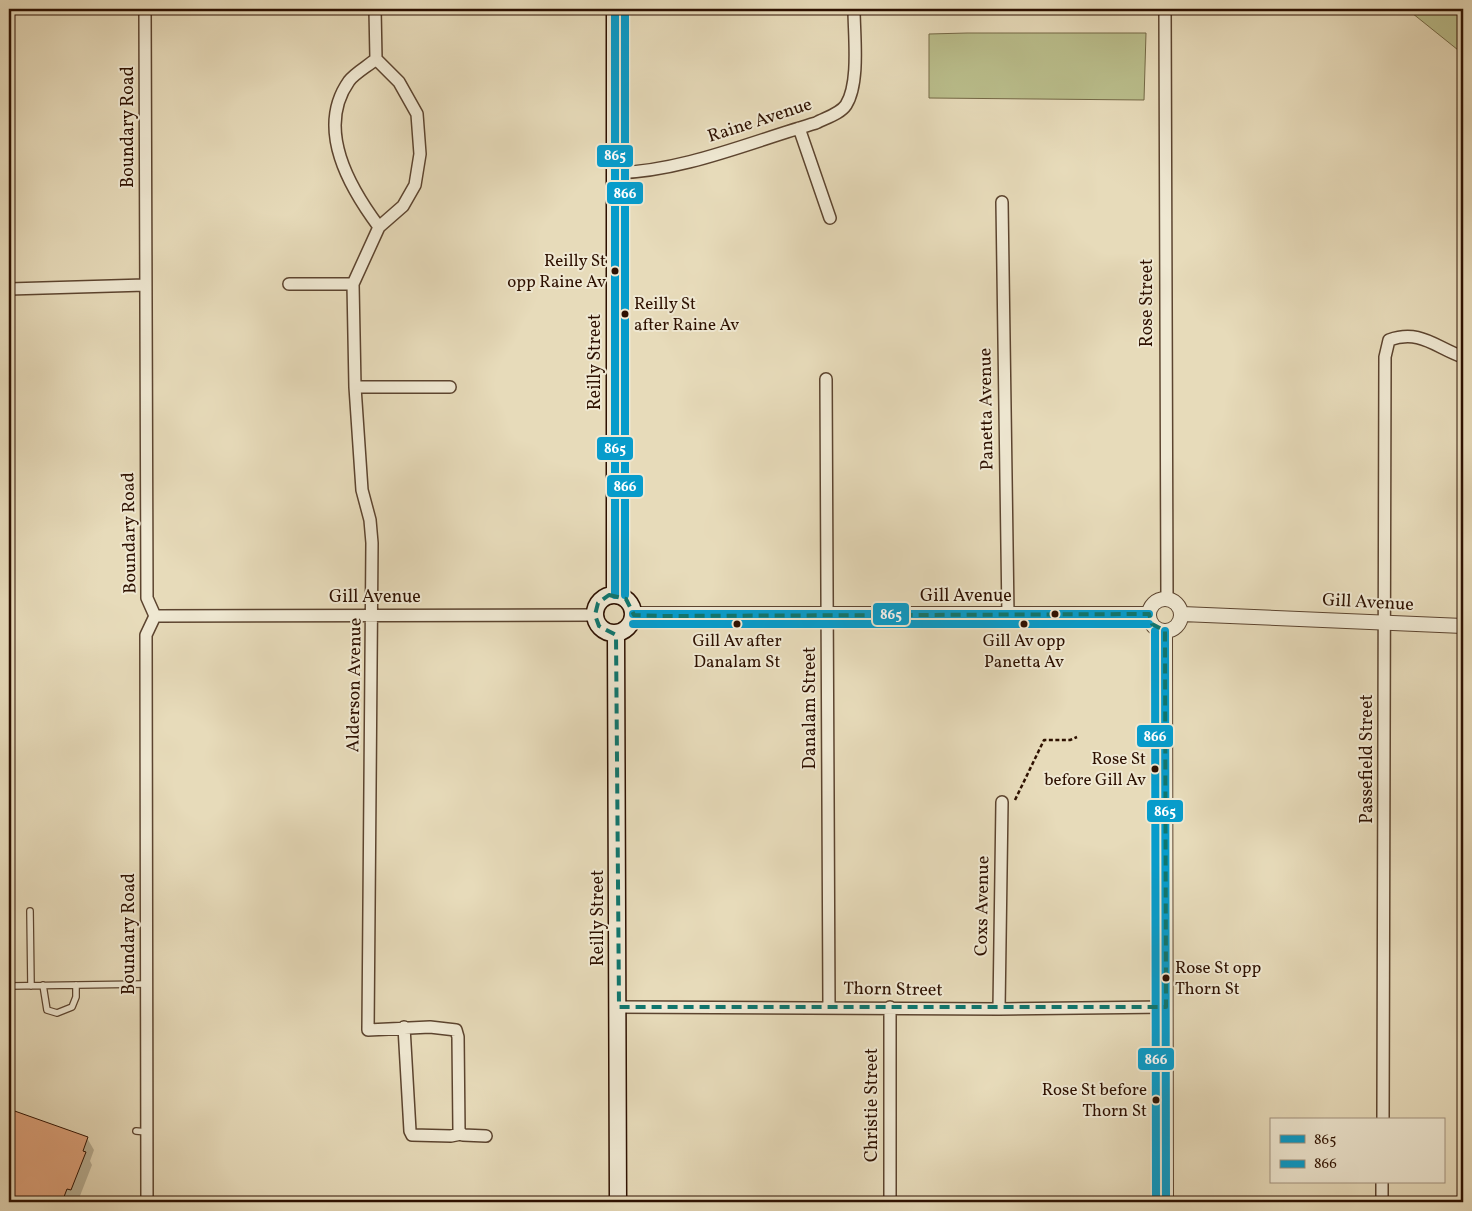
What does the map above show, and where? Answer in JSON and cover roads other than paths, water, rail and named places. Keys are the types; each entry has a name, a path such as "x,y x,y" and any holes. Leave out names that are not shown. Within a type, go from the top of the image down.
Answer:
{"main road":[{"name":"Reilly Street","path":"615,595 616,9"},
{"path":"615,595 630,603 633,614 629,625 616,633 599,626 595,615 598,602 603,598 615,595"},
{"name":"Reilly Street","path":"616,633 619,1007 618,1202"}],"street":[{"name":"Boundary Road","path":"145,9 147,598 156,616 146,635 146,984 141,1132 147,1202"},
{"path":"375,9 376,59 349,81 337,108 336,128 339,156 350,184 379,228"},
{"name":"Raine Avenue","path":"616,173 639,172 674,166 832,116 845,106 854,83 854,9"},
{"name":"Rose Street","path":"1165,9 1166,598"},
{"name":"Alderson Avenue","path":"376,59 399,82 417,114 420,154 415,185 403,206 379,228 353,284 355,387 362,490 370,520 372,543 373,615 368,1030 404,1027"},
{"path":"799,128 830,218"},
{"name":"Panetta Avenue","path":"1002,202 1008,615"},
{"path":"289,284 353,284"},
{"path":"9,290 145,285"},
{"name":"Passefield Street","path":"1383,1118 1385,357 1389,340 1402,335 1420,336 1463,357"},
{"name":"Danalam Street","path":"826,379 829,1007"},
{"path":"355,387 450,387"},
{"path":"1166,598 1177,603 1182,614 1179,624 1166,631 1152,624 1149,614 1152,604 1166,598"},
{"name":"Gill Avenue","path":"633,614 1149,614"},
{"name":"Gill Avenue","path":"1182,614 1463,626"},
{"name":"Gill Avenue","path":"156,616 595,615"},
{"path":"1166,631 1166,1202"},
{"name":"Coxs Avenue","path":"999,1009 1002,802"},
{"name":"Thorn Street","path":"619,1007 999,1009 1166,1007"},
{"name":"Christie Street","path":"890,1008 890,1202"},
{"path":"461,1134 458,1037 456,1030 451,1028 404,1027 410,1132 412,1135 438,1136 461,1134 486,1136"},
{"path":"1382,1184 1382,1202"}],"lane":[{"path":"30,912 31,986"},
{"path":"9,986 146,984"},
{"path":"43,986 44,1005 51,1012 57,1013 72,1007 76,997 76,985"}],"place":[{"name":"Reilly St opp Raine Av","path":"615,271"},
{"name":"Reilly St after Raine Av","path":"625,314"},
{"name":"Gill Av after Danalam St","path":"737,624"},
{"name":"Gill Av opp Panetta Av","path":"1024,624"},
{"name":"Rose St before Gill Av","path":"1155,769"},
{"name":"Rose St opp Thorn St","path":"1166,978"},
{"name":"Rose St before Thorn St","path":"1156,1100"}]}
